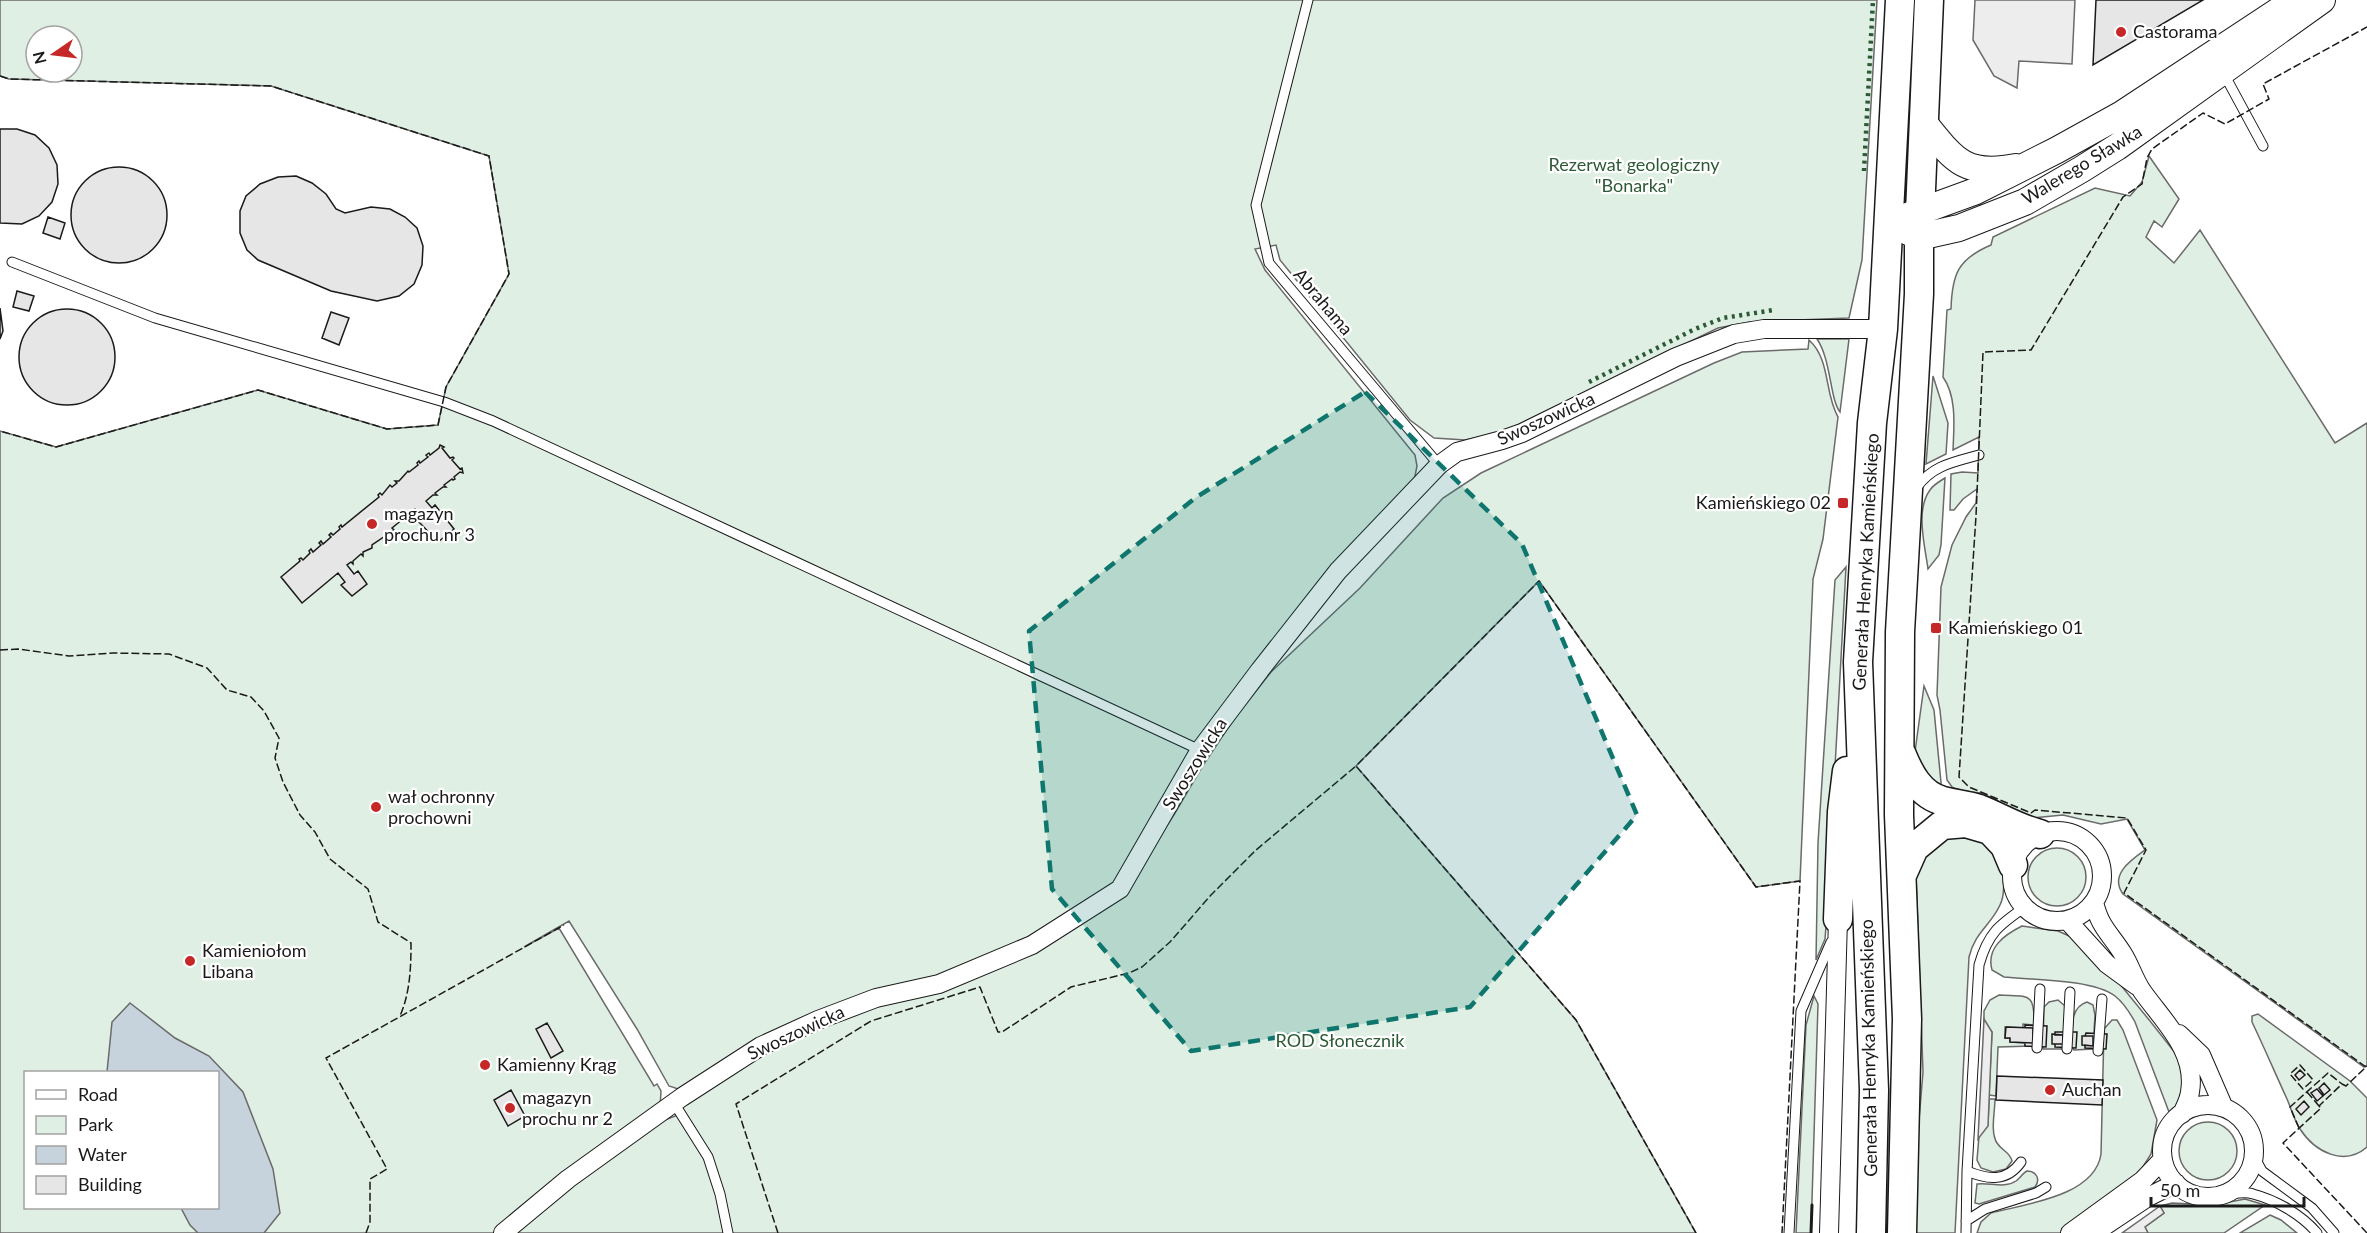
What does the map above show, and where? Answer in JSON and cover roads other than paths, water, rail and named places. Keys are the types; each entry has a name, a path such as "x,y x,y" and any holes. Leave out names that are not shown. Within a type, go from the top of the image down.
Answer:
{"main road":[{"name":"Generała Henryka Kamieńskiego","path":"1871,1233 1874,1090 1858,662 1872,434 1883,329 1900,0"},
{"name":"Generała Henryka Kamieńskiego","path":"1902,1233 1907,1019 1901,877 1900,632 1919,294 1919,225 1929,0"},
{"path":"1838,919 1842,812 1858,662"},
{"path":"1899,748 1908,772 1926,793 1939,800 1978,809 2019,829 2040,834"},
{"path":"1901,877 1914,848 1942,825 1966,823 1990,830 2005,846 2013,865"}],"street":[{"name":"Walerego Sławka","path":"1919,225 1976,191 2217,63 2314,2"},
{"name":"Walerego Sławka","path":"1919,225 1940,234 2025,202 2116,147 2217,63"},
{"name":"Walerego Sławka","path":"1925,124 1951,156 1964,165 2000,170 2025,165"},
{"path":"1888,222 1919,225"},
{"name":"Swoszowicka","path":"502,1233 568,1179 674,1103 761,1046 818,1020 876,998 939,984 1032,945 1120,889 1200,750 1338,571 1439,465 1457,452 1522,433 1676,357 1734,334 1764,329 1883,329"},
{"path":"2065,831 2078,836 2092,848 2100,864 2101,887 2094,902 2086,910 2067,920 2052,920 2037,916 2025,907 2016,895 2012,880 2013,865 2019,852 2028,841 2040,834 2065,831"},
{"path":"2094,902 2101,925 2122,953 2141,989 2175,1031 2201,1055 2224,1108"},
{"name":"Generała Henryka Kamieńskiego","path":"1828,1233 1838,919"},
{"path":"2067,920 2107,964 2141,989"},
{"path":"2175,1031 2191,1075 2190,1094 2182,1114"},
{"path":"2209,1105 2224,1108 2237,1116 2247,1127 2253,1141 2254,1156 2245,1179 2236,1188 2212,1197 2199,1196 2175,1183 2168,1172 2163,1159 2165,1137 2169,1128 2182,1114 2195,1107 2209,1105"},
{"path":"2070,1233 2143,1180 2163,1159"},
{"path":"2094,1233 2148,1197 2175,1183"}],"lane":[{"name":"Abrahama","path":"1308,0 1257,205 1269,263 1439,465"},
{"path":"2217,63 2263,146"},
{"path":"12,262 155,318 444,402 493,421 1200,750"},
{"path":"1908,499 1926,475 1941,466 1979,455"},
{"path":"1966,1233 1967,1171 1979,965 1985,945 1994,931 2025,907"},
{"path":"1789,1233 1801,1011 1829,952 1838,919"},
{"path":"2037,1048 2040,989"},
{"path":"2067,1049 2070,992"},
{"path":"2098,1051 2102,999"},
{"path":"674,1103 708,1157 720,1194 728,1233"},
{"path":"2254,1156 2262,1171 2313,1208 2333,1232"},
{"path":"1967,1171 1980,1176 2003,1178 2014,1171 2021,1162"},
{"path":"1966,1221 1985,1209 2036,1193 2046,1187"},
{"path":"2225,1194 2251,1193 2274,1202 2310,1224 2333,1232"},
{"path":"2310,1224 2317,1233"}],"water":[{"path":"130,1003 175,1038 209,1056 243,1092 273,1169 280,1213 264,1233 198,1233 190,1225 182,1209 219,1209 219,1071 107,1071 112,1022"}],"place":[{"name":"Castorama","path":"2121,32"},
{"name":"Kamieńskiego 02","path":"1843,503"},
{"name":"magazyn prochu nr 3","path":"372,524"},
{"name":"Kamieńskiego 01","path":"1936,628"},
{"name":"wał ochronny prochowni","path":"376,807"},
{"name":"Kamieniołom Libana","path":"190,961"},
{"name":"Kamienny Krąg","path":"485,1065"},
{"name":"Auchan","path":"2050,1090"},
{"name":"magazyn prochu nr 2","path":"510,1108"}],"park label":[{"name":"Rezerwat geologiczny \"Bonarka\"","path":"1634,175"},
{"name":"ROD Słonecznik","path":"1340,1041"}]}
